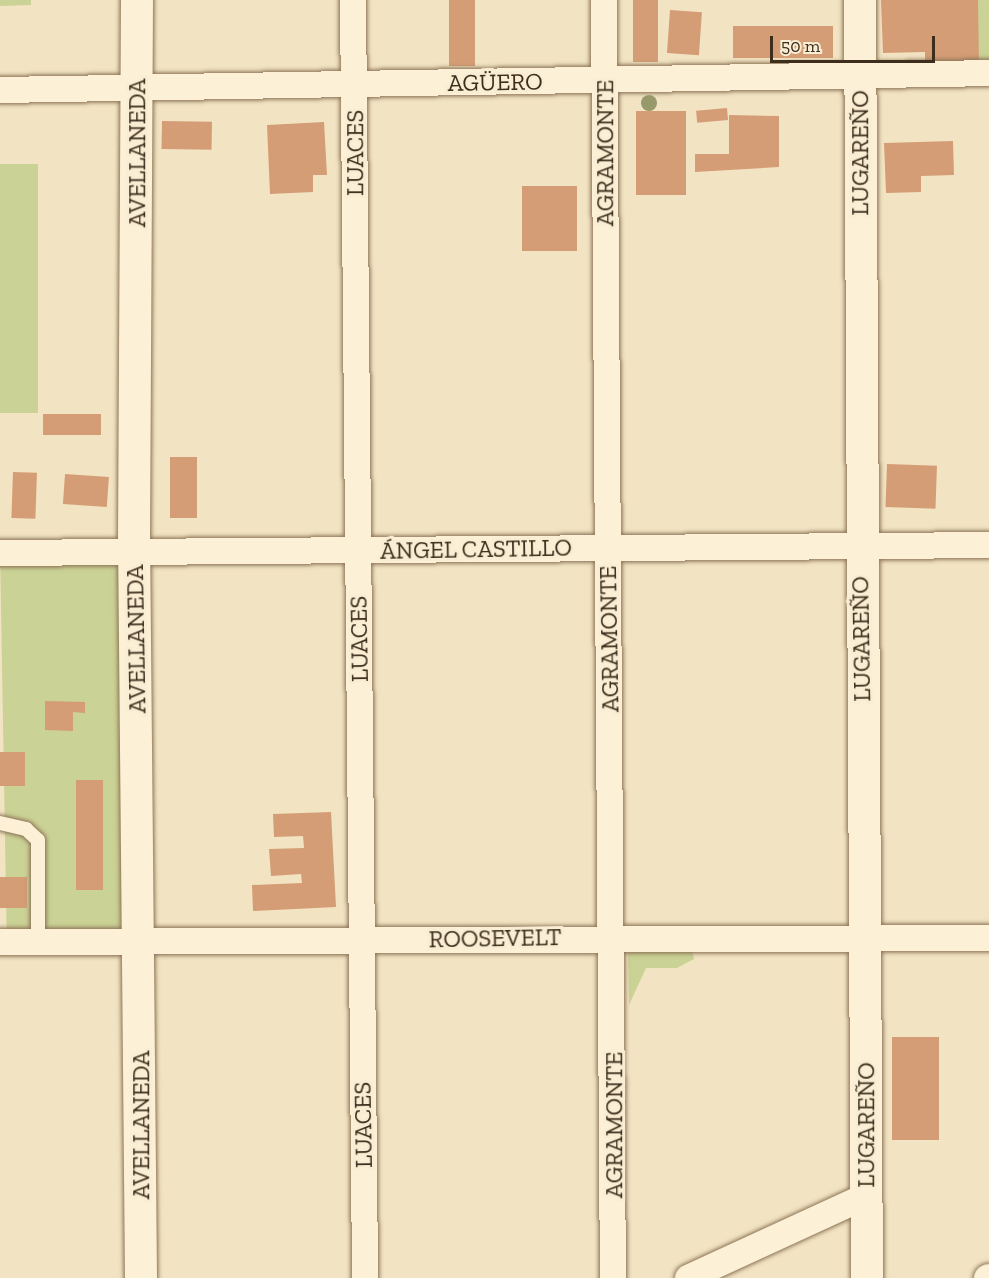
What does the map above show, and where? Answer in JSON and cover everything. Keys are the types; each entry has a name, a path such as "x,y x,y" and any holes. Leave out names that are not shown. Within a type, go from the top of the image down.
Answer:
{"street":[{"name":"AVELLANEDA","path":"137,0 134,549 142,942 141,1278"},
{"name":"LUACES","path":"353,0 365,1278"},
{"name":"AGRAMONTE","path":"604,0 608,548 614,936 613,1278"},
{"name":"LUGAREÑO","path":"860,0 859,546 867,1278"},
{"name":"AGÜERO","path":"0,90 989,73"},
{"name":"ÁNGEL CASTILLO","path":"0,553 134,549 358,550 989,545"},
{"name":"ROOSEVELT","path":"0,942 614,936 989,939"},
{"path":"688,1278 866,1196"}],"lane":[{"path":"0,823 26,829 38,840 38,942"}],"green space":[{"path":"0,0 31,0 31,5 0,6"},
{"path":"978,0 989,0 989,65 978,65"},
{"path":"0,164 38,164 38,413 0,413"},
{"path":"134,549 141,942 7,944 0,551"},
{"path":"692,949 694,959 677,968 646,968 629,1005 628,951"}],"building":[{"path":"449,0 475,0 475,66 449,66"},
{"path":"633,0 658,0 658,62 633,62"},
{"path":"881,0 978,0 979,65 925,65 925,52 883,53"},
{"path":"670,10 702,12 699,55 667,53"},
{"path":"733,26 833,26 833,58 733,58"},
{"path":"727,108 728,120 697,123 696,111"},
{"path":"636,111 686,111 686,195 636,195"},
{"path":"729,115 779,116 779,167 695,172 695,154 729,154"},
{"path":"162,121 212,122 212,150 162,149"},
{"path":"324,122 327,175 313,175 313,192 270,194 267,125"},
{"path":"953,141 954,175 921,176 921,192 886,193 884,143"},
{"path":"522,186 577,186 577,251 522,251"},
{"path":"43,414 101,414 101,435 43,435"},
{"path":"170,457 197,457 197,518 170,518"},
{"path":"887,464 937,466 935,509 885,507"},
{"path":"13,472 37,473 35,519 11,518"},
{"path":"65,474 109,477 107,507 63,504"},
{"path":"45,701 85,702 85,713 73,712 73,731 45,730"},
{"path":"0,752 25,752 25,786 0,786"},
{"path":"76,780 103,780 103,890 76,890"},
{"path":"331,812 336,907 253,911 252,885 302,883 301,874 271,876 269,849 304,848 303,836 274,837 273,814"},
{"path":"0,877 27,877 27,908 0,908"},
{"path":"892,1037 939,1037 939,1140 892,1140"}]}
